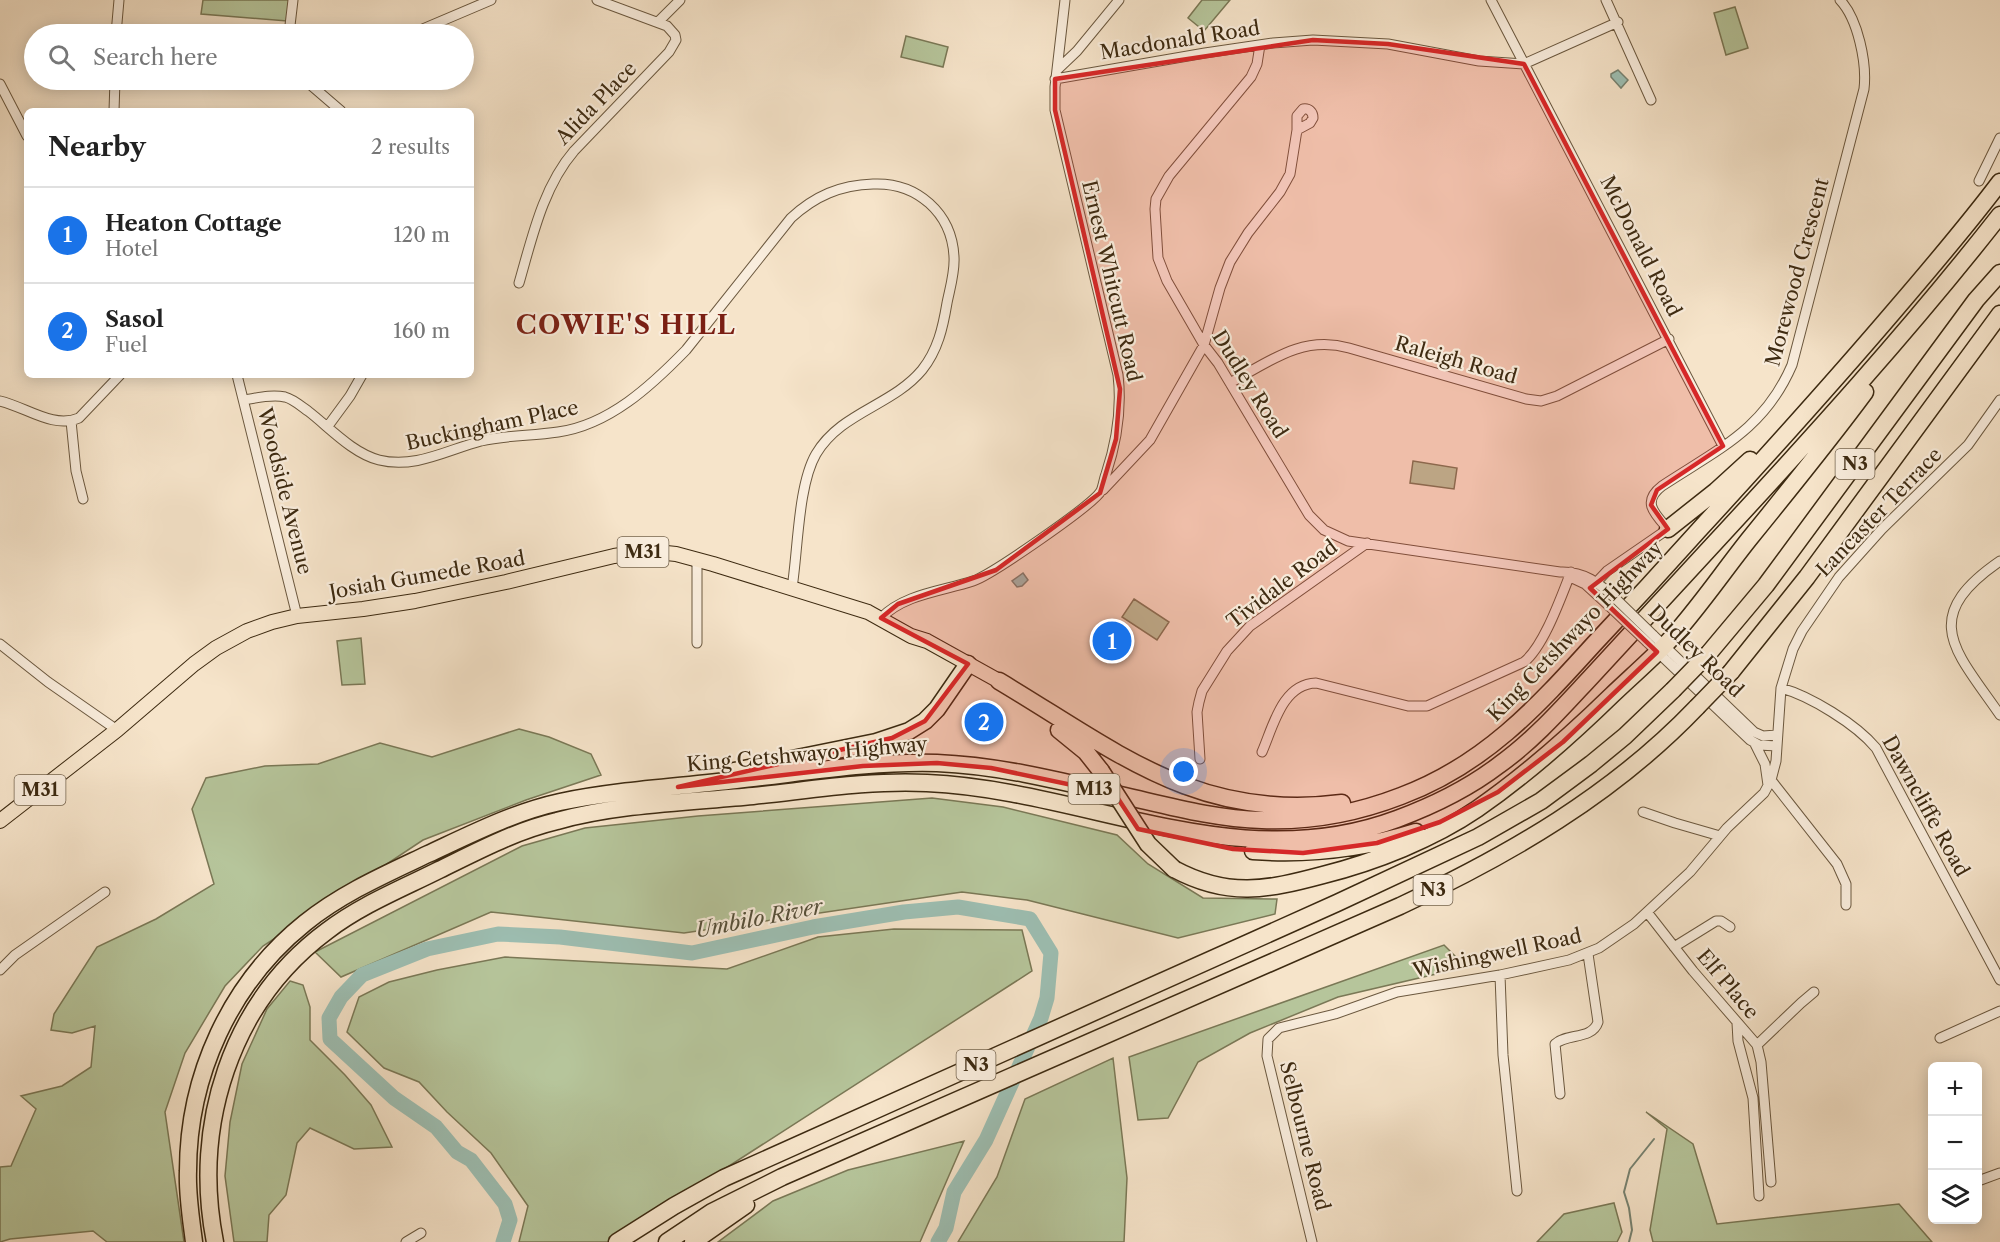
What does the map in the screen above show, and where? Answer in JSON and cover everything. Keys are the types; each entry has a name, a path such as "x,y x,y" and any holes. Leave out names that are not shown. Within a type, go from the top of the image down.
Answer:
{"highway":[{"path":"1668,530 1728,481 1787,423 1997,187"},
{"name":"King Cetshwayo Highway","path":"194,1242 189,1202 189,1145 192,1114 204,1067 213,1045 239,996 264,962 287,938 327,907 368,883 492,824 529,810 557,802 596,796 863,766 937,763 1015,771 1215,816 1287,820 1364,809 1440,779 1471,761 1509,732 1556,687 1815,405 1997,187"},
{"name":"King Cetshwayo Highway","path":"215,1242 209,1198 208,1164 216,1100 224,1072 252,1014 281,973 317,939 350,915 509,837 550,822 578,815 878,784 921,783 956,785 1020,795 1203,834 1268,840 1300,840 1334,836 1369,828 1419,810 1453,794 1497,767 1555,716 1806,443 1936,294 2000,214"},
{"name":"N3","path":"620,1242 639,1228 724,1178 1438,856 1510,820 1541,801 1591,765 1625,736 1710,653 1766,585 1976,300 2000,273"},
{"path":"996,685 1086,752 1101,771 1148,844 1174,869 1195,880 1212,886 1232,888 1256,888 1295,883 1336,872 1420,840 1477,809 1563,742 1655,643 1853,409 1936,294"},
{"name":"N3","path":"668,1242 712,1212 782,1177 1400,906 1512,849 1602,792 1656,747 1731,672 1807,577 2000,314"},
{"path":"678,787 718,774 892,738 909,731 925,721 945,700 966,668"},
{"path":"996,685 1147,770 1216,797 1278,806 1328,805 1386,794 1432,777 1509,732"},
{"path":"1020,795 1049,805 1199,844 1233,849 1303,853 1340,850 1397,838 1440,822 1498,792"},
{"path":"693,1242 782,1177"}],"main road":[{"name":"Josiah Gumede Road","path":"0,821 117,730 194,664 216,648 247,631 297,616 415,601 614,556 646,551 676,554 862,610 881,618 911,636 922,647 996,685"}],"street":[{"path":"117,24 120,0"},
{"path":"290,24 294,0"},
{"path":"435,24 491,0"},
{"path":"597,0 658,22 680,0"},
{"name":"Ernest Whitcutt Road","path":"1065,0 1056,74 1055,110 1120,389 1116,439 1100,493"},
{"path":"1056,74 1119,0"},
{"name":"McDonald Road","path":"1491,0 1724,446"},
{"path":"1606,0 1618,22 1651,100"},
{"name":"Morewood Crescent","path":"1668,530 1652,509 1654,493 1748,429 1773,402 1786,379 1798,348 1864,89 1864,68 1855,23 1847,7 1840,0"},
{"name":"Alida Place","path":"519,283 545,200 561,167 674,46 675,35 667,26 658,22"},
{"path":"1524,64 1618,22"},
{"name":"Macdonald Road","path":"1056,74 1260,45 1313,40 1388,44 1479,61 1524,64"},
{"name":"Dudley Road","path":"1260,45 1257,64 1251,77 1169,176 1156,199 1157,249 1161,268 1204,345 1215,358 1317,524 1337,538 1566,574 1593,585 1655,643 1755,744 1770,784"},
{"path":"0,84 24,130"},
{"path":"114,108 115,90"},
{"path":"317,90 338,108"},
{"path":"881,618 898,604 975,580 996,570 1100,493 1134,459 1150,440 1204,345 1230,262 1248,233 1280,192 1290,174 1298,130"},
{"path":"1979,181 2000,138"},
{"name":"Buckingham Place","path":"244,400 270,396 286,397 301,405 363,453 378,460 396,463 418,461 496,438 559,432 587,425 630,400 686,350 791,218 800,210 821,196 848,186 879,183 899,186 922,196 936,209 942,216 951,240 954,270 942,330 934,351 913,380 897,393 840,426 815,455 804,488 792,588"},
{"name":"Raleigh Road","path":"1230,383 1296,348 1327,344 1349,348 1526,399 1541,401 1557,396 1668,339"},
{"path":"0,401 58,422 71,421 79,418 117,378"},
{"name":"Woodside Avenue","path":"238,378 297,616"},
{"path":"328,426 360,378"},
{"name":"Lancaster Terrace","path":"1777,735 1781,688 1793,650 1802,631 1839,577 1882,529 1968,445 2000,400"},
{"path":"71,421 76,471 83,499"},
{"path":"1593,585 1615,566 1668,530"},
{"name":"Tividale Road","path":"1200,759 1198,702 1202,690 1227,651 1250,626 1367,543"},
{"path":"697,560 697,643"},
{"path":"2000,561 1977,578 1959,599 1952,614 1950,630 1958,652 2000,715"},
{"path":"1262,752 1287,699 1302,685 1316,683 1418,707 1435,704 1518,666 1534,652 1561,597 1566,574"},
{"name":"Dudley Road","path":"1655,643 1754,732 1763,736 1777,735"},
{"path":"0,644 48,682 117,730"},
{"name":"Dawncliffe Road","path":"1781,688 1798,693 1814,702 1866,736 1876,748 2000,980"},
{"path":"1777,735 1770,784 1837,864 1846,884 1846,905"},
{"path":"1755,744 1777,747"},
{"name":"Wishingwell Road","path":"1268,1039 1280,1028 1335,1014 1390,994 1500,975 1588,954 1612,941 1647,912 1694,867 1720,836 1760,799 1770,784"},
{"path":"1643,812 1720,836"},
{"path":"0,970 15,955 105,892"},
{"name":"Elf Place","path":"1647,912 1757,1045 1814,992"},
{"path":"1674,947 1710,923 1721,921 1730,927"},
{"path":"1560,1094 1555,1064 1555,1044 1561,1040 1589,1033 1594,1030 1598,1022 1588,954"},
{"path":"1500,975 1503,1055 1517,1191"},
{"path":"1940,1038 2000,1011"},
{"path":"1737,1023 1738,1041 1753,1098 1759,1196"},
{"name":"Selbourne Road","path":"1268,1039 1267,1056 1312,1242"},
{"path":"1757,1045 1761,1062 1771,1182"},
{"path":"1982,1179 2000,1173"},
{"path":"406,1242 421,1233"}],"highlighted area":[{"path":"1313,40 1388,44 1524,64 1723,446 1657,490 1651,505 1668,529 1590,588 1657,652 1563,742 1498,792 1440,822 1377,843 1303,853 1233,849 1138,829 1115,794 991,768 937,763 863,766 678,787 892,738 925,721 968,664 881,618 898,604 996,570 1100,493 1116,439 1120,389 1055,110 1055,79"}],"green space":[{"path":"203,0 289,0 287,21 201,14"},
{"path":"1202,0 1230,0 1204,31 1188,18"},
{"path":"1735,7 1748,48 1726,55 1714,13"},
{"path":"906,36 948,47 943,67 901,57"},
{"path":"1413,461 1457,468 1454,489 1410,483"},
{"path":"1134,599 1169,622 1157,640 1122,617"},
{"path":"361,638 365,684 342,685 337,641"},
{"path":"519,729 549,737 591,754 601,775 526,800 423,840 263,946 225,986 185,1053 165,1112 184,1242 107,1242 93,1231 10,1239 0,1242 0,1167 11,1166 36,1109 21,1096 62,1086 91,1067 95,1026 72,1033 51,1030 54,1014 97,947 156,919 214,884 192,809 206,778 265,766 318,764 380,743 432,757"},
{"path":"932,798 1003,807 1117,835 1148,864 1203,898 1277,899 1275,914 1178,938 1027,900 962,892 684,933 491,912 341,977 315,952 522,846 585,828 698,816"},
{"path":"894,929 1022,930 1032,971 611,1242 519,1242 528,1206 491,1153 419,1082 384,1068 347,1032 359,997 389,982 505,957 727,969 818,937"},
{"path":"1444,945 1466,967 1338,997 1250,1033 1198,1062 1168,1118 1138,1120 1129,1057"},
{"path":"290,981 303,985 310,1007 310,1040 371,1105 392,1147 354,1149 310,1128 297,1143 286,1195 269,1215 267,1242 234,1242 225,1176 230,1122 242,1064 267,1009"},
{"path":"1113,1058 1127,1178 1124,1242 958,1242 997,1177 1025,1099"},
{"path":"1646,1112 1693,1144 1717,1224 1899,1204 1932,1242 1653,1242 1650,1230 1667,1129"},
{"path":"964,1141 920,1242 718,1242 773,1201 848,1170"},
{"path":"1614,1203 1622,1232 1617,1242 1537,1242 1564,1214"}],"water":[{"path":"1618,70 1628,80 1621,88 1611,77 1611,74"},
{"path":"1023,573 1028,580 1022,586 1017,587 1012,581"}],"waterway":[{"name":"Umbilo River","path":"503,1242 510,1220 505,1204 471,1160 457,1152 436,1127 394,1098 330,1039 329,1018 341,997 362,975 427,949 498,934 560,937 692,953 813,927 904,912 958,907 1030,919 1051,953 1047,998 1041,1018 986,1140 954,1192 946,1228 938,1242"},
{"path":"1629,1242 1632,1230 1624,1192 1630,1169 1654,1139"}],"place":[{"name":"Heaton Cottage","path":"1112,641"},
{"name":"Sasol","path":"984,722"}],"district":[{"name":"COWIE'S HILL","path":"626,325"}]}
